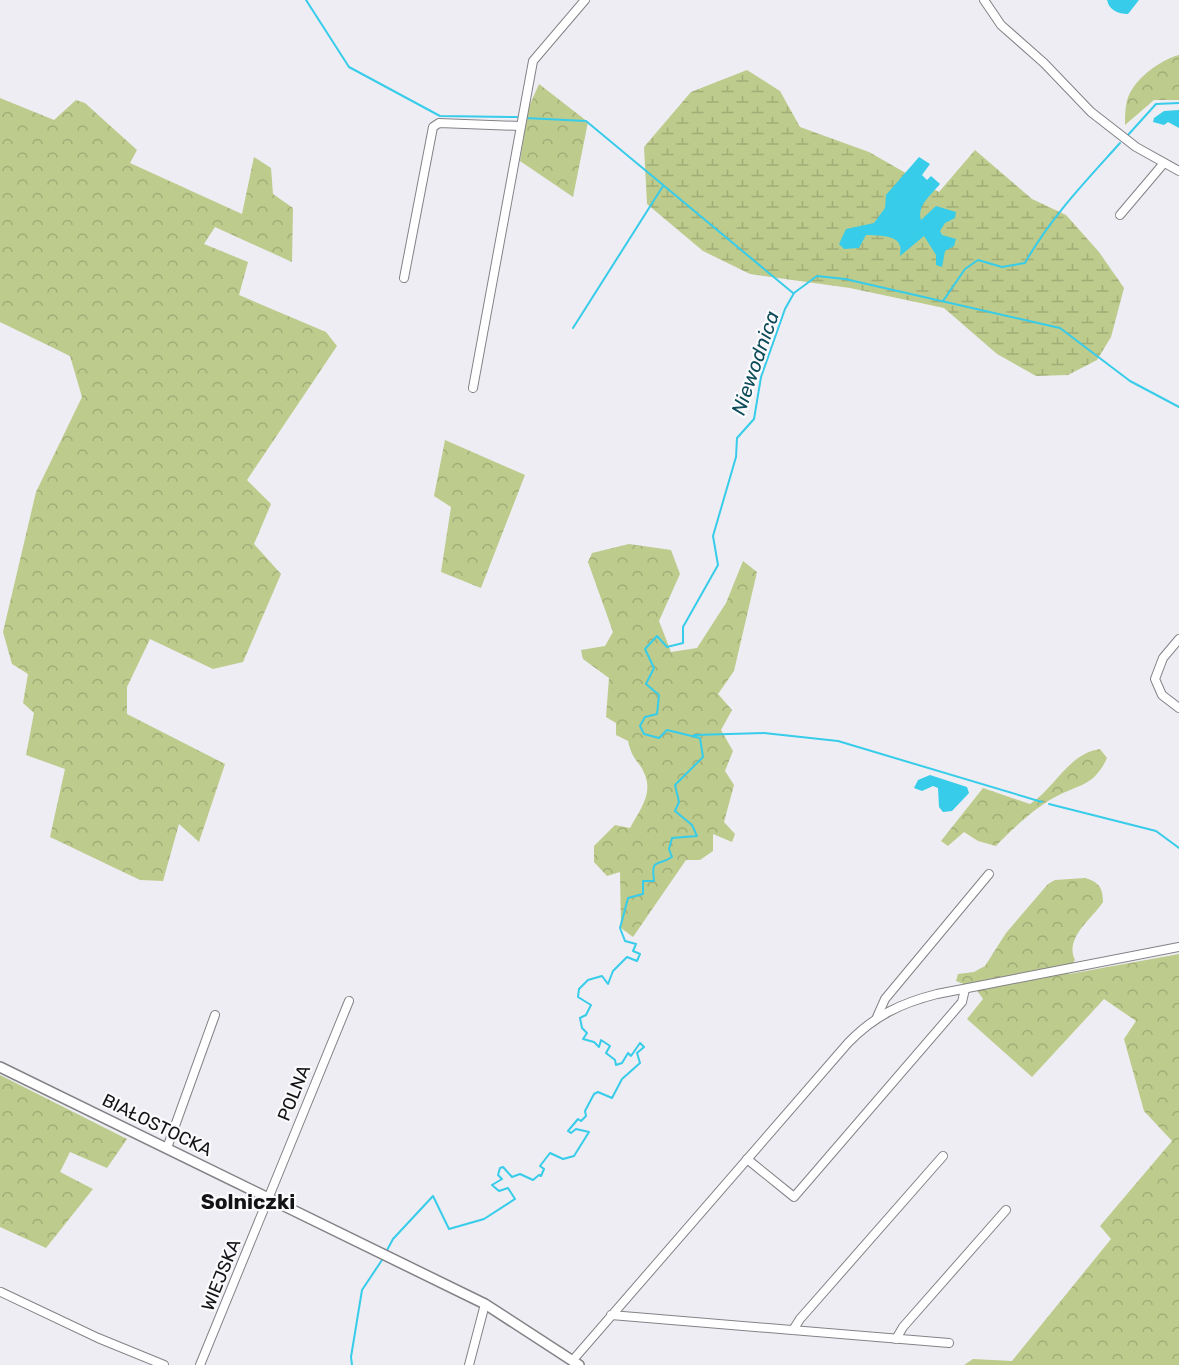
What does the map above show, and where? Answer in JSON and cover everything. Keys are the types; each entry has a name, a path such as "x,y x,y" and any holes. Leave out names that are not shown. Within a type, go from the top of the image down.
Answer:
{"street":[{"path":"473,388 532,61 585,0"},
{"path":"984,0 1001,25 1044,63 1091,112 1136,147 1179,171"},
{"path":"404,278 433,127 439,123 520,126"},
{"path":"1120,215 1164,163"},
{"path":"1179,639 1163,658 1155,680 1162,695 1179,708"},
{"path":"877,1017 885,999 989,874"},
{"path":"577,1363 611,1315 848,1043 877,1017 911,1001 1179,948"},
{"path":"747,1159 794,1197 962,1002 965,989"},
{"name":"POLNA","path":"268,1197 349,1001"},
{"path":"167,1148 215,1015"},
{"name":"BIAŁOSTOCKA","path":"0,1067 379,1250 485,1304 577,1363"},
{"path":"793,1330 800,1319 943,1156"},
{"name":"WIEJSKA","path":"200,1365 268,1197"},
{"path":"896,1339 903,1327 1006,1210"},
{"path":"1,1292 98,1338 164,1365"},
{"path":"469,1365 485,1304"},
{"path":"611,1315 949,1344"}],"green space":[{"path":"1179,55 1179,100 1154,100 1125,125 1126,104 1135,86 1156,66"},
{"path":"747,70 780,91 800,127 869,152 939,192 975,150 1032,199 1066,215 1099,252 1124,288 1111,337 1097,360 1068,375 1036,376 997,354 944,308 850,288 750,274 703,251 647,204 644,147 691,92"},
{"path":"539,84 588,122 573,197 520,161 528,109"},
{"path":"0,98 54,120 76,100 85,103 137,150 130,163 242,214 254,157 271,168 273,194 293,208 292,262 215,227 204,244 248,262 239,295 326,332 337,346 247,480 271,504 254,544 281,574 243,662 213,669 150,639 127,687 127,714 225,764 199,842 179,824 163,881 140,880 50,837 65,769 26,755 34,713 23,703 28,674 12,664 3,632 36,492 82,397 70,356 0,322"},
{"path":"445,440 525,475 481,588 441,572 451,507 434,496"},
{"path":"629,544 671,550 680,574 659,621 671,652 697,648 726,603 743,561 757,572 734,671 718,694 732,710 721,730 733,751 725,771 734,785 724,822 735,834 732,842 713,834 713,851 700,860 686,860 633,937 621,928 620,872 607,876 594,862 594,846 615,825 630,828 644,803 647,782 628,741 616,735 616,723 606,717 609,678 583,659 581,650 605,646 613,632 588,562 592,553"},
{"path":"1100,749 1107,758 1092,779 1042,805 996,846 978,841 964,832 948,846 941,841 983,788 1030,804 1079,757"},
{"path":"1085,878 1094,881 1099,886 1103,902 1076,936 1073,944 1075,960 1070,967 1069,974 1179,954 1179,1365 964,1365 973,1359 1012,1361 1111,1239 1100,1226 1172,1141 1144,1111 1124,1039 1136,1021 1104,999 1032,1077 967,1019 983,999 976,989 956,981 958,974 974,972 985,966 1006,933 1048,884 1055,880"},
{"path":"0,1075 127,1139 107,1168 70,1152 60,1172 93,1189 46,1248 0,1227"}],"water":[{"path":"1107,0 1139,0 1128,14 1114,11"},
{"path":"1179,110 1179,128 1168,122 1164,125 1153,122 1154,118 1164,111"},
{"path":"919,157 930,164 922,175 927,180 931,176 940,184 923,205 921,220 936,206 956,212 955,218 945,223 940,231 942,235 956,239 954,246 945,251 942,267 936,265 936,255 924,236 900,256 898,242 885,236 866,235 859,248 844,249 839,244 846,229 874,223 885,208 886,195"},
{"path":"930,775 967,787 969,793 952,811 943,812 939,807 938,788 933,786 922,791 914,788 918,780"}],"waterway":[{"path":"306,0 349,67 440,116 517,117"},
{"path":"1128,135 1156,104 1179,103"},
{"path":"525,118 586,121 793,293"},
{"path":"943,301 965,269 978,260 1002,267 1025,263 1057,215 1120,143"},
{"path":"573,328 663,186"},
{"name":"Niewodnica","path":"386,1252 393,1239 433,1196 449,1229 484,1219 515,1199 508,1188 499,1191 492,1185 502,1179 498,1175 500,1168 503,1167 512,1177 520,1174 533,1180 541,1176 544,1169 540,1166 550,1153 563,1159 574,1156 589,1132 576,1129 571,1133 568,1131 578,1119 581,1121 586,1116 585,1111 594,1094 598,1092 612,1098 622,1079 640,1063 637,1053 644,1047 640,1043 631,1056 628,1053 622,1063 616,1065 615,1060 606,1053 610,1046 601,1040 599,1047 594,1042 583,1039 587,1033 582,1028 580,1018 586,1015 591,1005 578,997 579,989 588,980 602,976 608,984 613,971 627,957 637,961 640,954 633,951 636,944 625,941 620,928 628,898 643,894 643,881 654,881 654,865 672,857 669,849 672,838 697,836 692,825 675,811 679,802 675,785 703,757 700,738 667,730 659,738 644,734 640,726 645,717 657,714 659,695 646,684 654,668 645,649 657,636 667,647 683,643 683,627 718,565 713,536 736,457 737,438 754,419 761,377 785,309 794,293 817,276 845,279 1060,328 1130,381 1179,407"},
{"path":"694,735 764,733 838,741 1042,802"},
{"path":"1049,804 1156,831 1179,848"},
{"name":"Niewodnica","path":"352,1365 351,1357 362,1290 384,1257"}],"district":[{"name":"Solniczki","path":"248,1201"}]}
